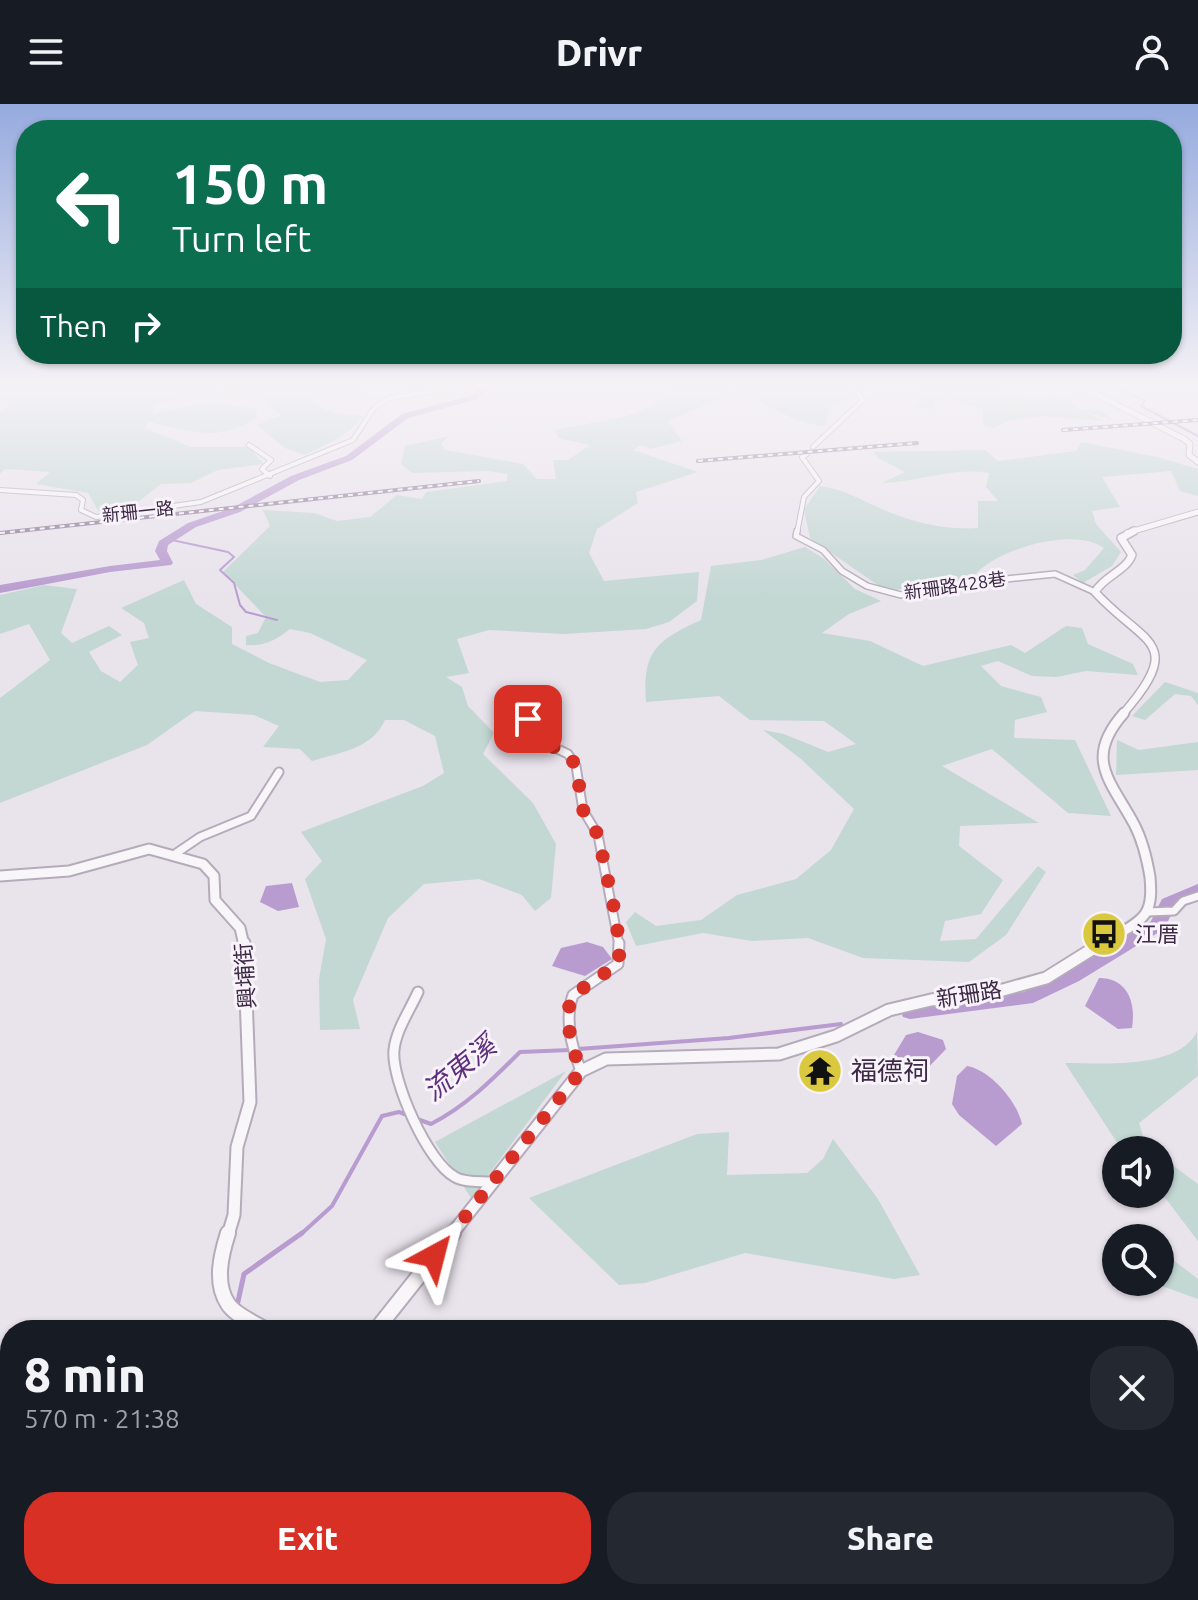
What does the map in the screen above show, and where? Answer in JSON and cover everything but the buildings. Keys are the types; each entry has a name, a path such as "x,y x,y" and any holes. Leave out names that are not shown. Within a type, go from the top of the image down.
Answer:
{"street":[{"path":"268,458 271,460 262,469 270,476"},
{"name":"新珊一路","path":"0,490 76,495 83,500 81,510 96,517 184,507 312,458"},
{"name":"新珊路428巷","path":"803,458 819,481 804,497 796,536 823,550 842,571 867,586 901,595 935,586 1055,574 1095,592"},
{"path":"1198,512 1125,534 1121,538 1132,555 1130,561 1101,581 1095,592 1141,630 1155,658 1155,674 1104,737 1102,761 1108,788 1133,821 1148,854 1152,912 1174,911 1183,901 1198,896"},
{"path":"384,1320 579,1066 572,1039 569,1003 573,995 618,964 620,949 598,835 583,810 576,766 568,754 539,740 528,719"},
{"path":"175,854 200,837 251,816 279,772"},
{"name":"興埔街","path":"0,876 69,871 149,849 175,854 209,868 214,876 215,900 240,928 246,953 250,1102 237,1147 234,1215 220,1271 222,1289 229,1306 248,1320"},
{"name":"新珊路","path":"579,1066 606,1059 779,1054 836,1036 889,1010 931,1000 1003,990 1046,978 1152,912"},
{"path":"418,992 393,1053 409,1110 417,1130 440,1164 453,1177 492,1182"}],"shaded area":[{"path":"0,458 259,458 264,464 218,470 191,483 161,484 134,505 99,512 88,493 36,484 50,472 5,469 0,474"},
{"path":"402,458 489,458 523,464 537,479 556,479 553,460 656,458 698,472 636,492 638,503 597,529 589,553 604,581 699,572 697,601 669,622 646,629 564,634 489,630 457,639 469,673 446,677 462,687 468,706 494,733 483,754 533,803 556,844 551,898 535,911 522,895 479,879 424,884 388,918 353,1000 360,1029 320,1030 319,979 326,939 305,879 322,861 301,832 423,786 444,773 435,736 404,720 385,720 364,743 312,761 300,749 263,747 279,726 254,715 195,711 147,745 0,803 0,698 50,660 29,624 0,634 0,595 44,585 77,589 61,633 72,643 109,626 122,635 89,652 101,671 120,682 138,665 130,642 149,638 144,623 121,608 184,580 196,604 232,627 232,644 269,663 320,682 348,680 367,660 310,633 290,629 270,642 246,645 246,636 258,633 266,617 223,572 270,526 263,510 314,513 337,521 370,517 397,495 422,499 426,492 507,481 507,474 488,471 412,473 401,464"},
{"path":"878,458 994,458 998,461 1023,458 1160,458 1198,469 1198,496 1180,491 1171,471 1102,477 1120,507 1092,511 1096,524 1121,552 1112,566 1083,583 1073,575 1085,570 1104,548 1074,539 1055,540 1016,550 984,567 973,577 896,590 879,586 810,538 804,510 820,486 842,491 911,520 952,528 978,528 978,501 998,501 986,487 989,473 949,473 882,483 905,472"},
{"path":"805,547 823,558 855,589 881,601 849,614 822,633 870,641 923,666 1011,645 1025,653 1066,626 1082,628 1088,644 1133,664 1138,675 1086,671 1057,677 1032,676 998,661 981,666 1001,686 1041,697 1047,712 1015,720 1014,738 1075,740 1111,816 1068,813 992,749 942,766 1039,823 960,826 959,846 1003,880 981,914 945,921 940,941 976,939 1038,866 1046,872 1006,935 969,962 863,958 808,938 752,941 703,933 636,946 626,922 635,912 656,926 701,920 737,895 796,879 831,850 854,809 801,759 763,730 784,734 828,752 856,744 824,721 750,720 719,696 646,702 645,685 650,659 663,641 701,620 711,566 761,560"},
{"path":"1165,682 1198,693 1198,705 1191,696 1175,694 1145,720 1132,716"},
{"path":"1117,740 1139,750 1198,742 1198,770 1116,775"},
{"path":"292,883 299,907 278,911 260,902 266,886"},
{"path":"587,942 603,947 612,959 585,976 552,966 561,948"},
{"path":"1099,978 1117,982 1128,994 1133,1010 1132,1028 1118,1029 1085,1006"},
{"path":"918,1032 943,1040 946,1049 923,1073 904,1068 894,1055 906,1035"},
{"path":"1197,1032 1198,1076 1139,1123 1143,1136 1113,1136 1065,1063 1137,1062 1173,1053 1187,1044"},
{"path":"967,1066 993,1080 1019,1115 1022,1124 996,1146 959,1115 952,1104 957,1076"},
{"path":"566,1071 471,1198 435,1142"},
{"path":"729,1132 727,1175 807,1173 823,1159 833,1139 878,1199 920,1275 894,1279 745,1253 645,1283 619,1285 529,1198 697,1134"},
{"path":"1174,1166 1198,1184 1198,1241 1173,1208"},
{"path":"1174,1261 1198,1279 1198,1299 1174,1290"}],"waterway":[{"path":"0,589 110,569 167,563 161,551 163,543 192,525 236,510 295,478 349,458"},
{"path":"167,539 228,552 234,557 220,570 234,583 240,605 246,612 277,620"},
{"name":"流東溪","path":"910,1012 1027,998 1073,976 1158,925 1168,903 1198,890"},
{"name":"流東溪","path":"578,1049 729,1038 841,1024"},
{"name":"流東溪","path":"417,1119 431,1124 456,1109 520,1052 570,1050"},
{"name":"流東溪","path":"300,1235 332,1206 382,1116 399,1112 410,1116"},
{"name":"流東溪","path":"237,1306 244,1274 302,1233"}],"railway":[{"path":"698,461 737,458"},
{"path":"0,533 479,481"}],"place":[{"name":"江厝","path":"1104,934"},
{"name":"福德祠","path":"820,1071"}],"route":[{"path":"434,1256 581,1071 572,1039 569,1003 573,995 597,982 618,964 620,949 615,913 598,835 583,810 576,766 568,754 539,740 528,719"}]}
